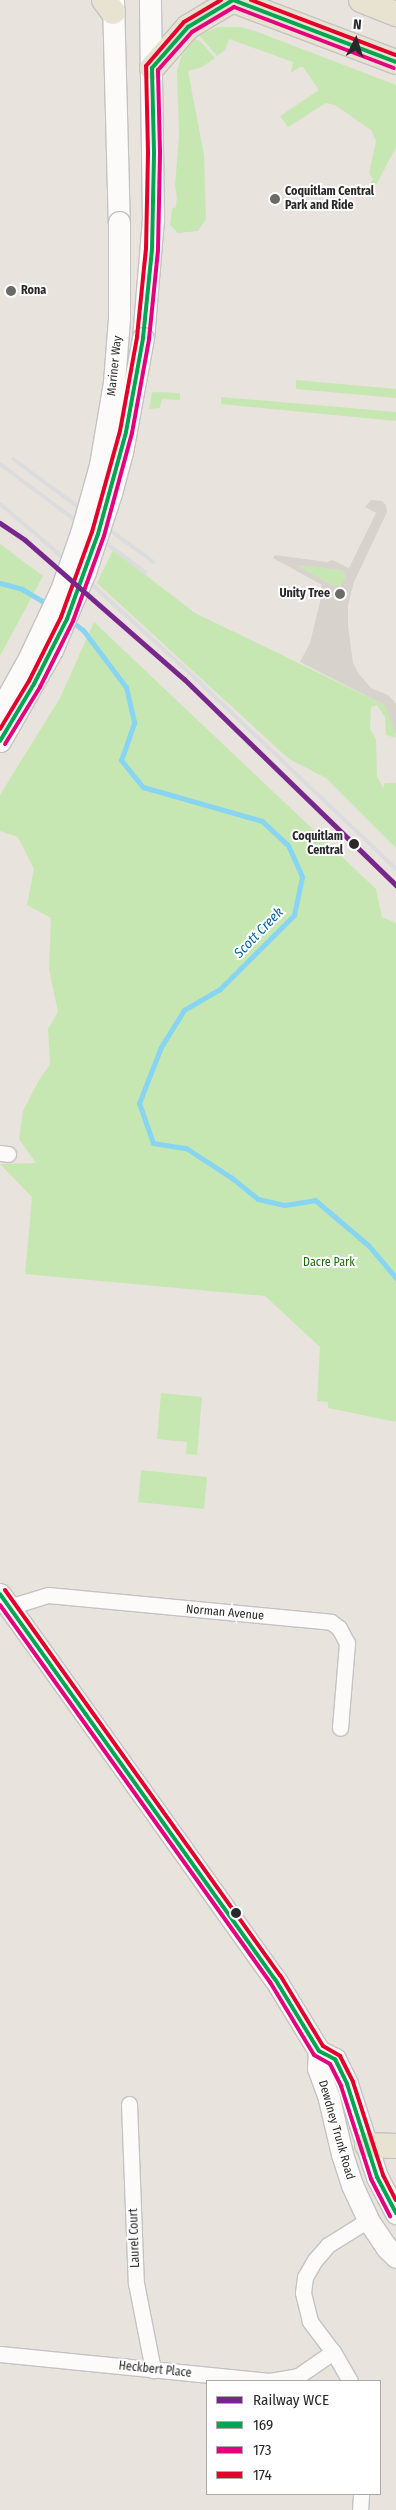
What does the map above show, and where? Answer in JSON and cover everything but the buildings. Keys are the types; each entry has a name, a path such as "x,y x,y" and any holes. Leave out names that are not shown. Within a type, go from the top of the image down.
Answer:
{"main road":[{"name":"Mariner Way","path":"0,741 30,693 67,619 111,493 131,409 144,338 153,220 150,0"},
{"path":"152,68 188,27 233,0 396,62"},
{"path":"361,0 396,14"},
{"name":"Mariner Way","path":"0,710 28,660 61,590 81,533 100,465 114,382 119,319 119,222 110,4"},
{"name":"Dewdney Trunk Road","path":"4,1600 275,1979 319,2051 335,2059 347,2084 377,2177 396,2212"},
{"name":"Dewdney Trunk Road","path":"319,2051 318,2068 329,2099 342,2154 352,2185 368,2220 387,2248 396,2257"},
{"path":"367,2145 396,2146"}],"street":[{"name":"Norman Avenue","path":"4,1600 48,1595 331,1622 339,1628 347,1643 340,1728"},
{"name":"Laurel Court","path":"129,2104 136,2283 153,2370"},
{"path":"349,2380 333,2352 310,2321 303,2293 305,2277 315,2260 328,2245 368,2220"},
{"name":"Heckbert Place","path":"0,2354 153,2370 282,2380 298,2376 333,2352"},
{"path":"360,2510 361,2495"}],"green space":[{"path":"219,27 240,27 255,31 396,85 396,147 373,191 368,189 373,179 369,173 376,141 371,130 335,105 326,103 288,127 280,116 319,90 303,67 291,73 293,62 229,39 225,50 217,56 199,35"},
{"path":"194,39 200,41 215,58 202,67 188,71 204,155 206,219 198,231 178,233 170,225 172,209 176,207 177,197 175,185 179,136 177,71 181,57"},
{"path":"296,380 396,389 396,398 296,389"},
{"path":"152,392 180,393 180,400 162,399 160,408 149,409"},
{"path":"221,397 396,412 396,421 221,404"},
{"path":"0,544 43,576 0,656"},
{"path":"113,550 195,613 385,705 394,724 396,738 386,735 385,717 377,705 371,707 370,729 376,739 377,776 383,788 385,783 396,783 396,848 326,778 289,759 97,583"},
{"path":"294,564 341,570 344,572 345,578 340,586 334,586"},
{"name":"Dacre Park","path":"94,622 376,889 382,917 396,923 396,1422 328,1408 328,1402 317,1401 320,1347 265,1296 25,1274 32,1197 0,1164 36,1163 19,1139 23,1111 39,1080 50,1064 48,1029 58,1012 49,969 51,918 27,905 34,869 18,837 0,831 0,795 60,698"},
{"path":"161,1393 202,1397 197,1455 186,1454 187,1442 157,1439"},
{"path":"141,1470 207,1477 204,1509 138,1502"}],"shaded area":[{"path":"371,500 382,501 386,505 387,512 354,582 348,605 348,626 353,663 359,674 371,688 388,695 396,704 396,734 385,705 300,662 310,643 321,598 317,595 322,585 273,558 275,555 327,562 332,560 349,568 376,513 365,507","holes":["296,565 341,570 344,572 345,578 340,586 334,586"]}],"waterway":[{"name":"Scott Creek","path":"0,583 22,589 49,605"},
{"name":"Scott Creek","path":"70,620 83,630 126,687 134,723 121,760 143,787 262,821 288,845 302,877 294,915 220,989 184,1010 161,1047 139,1103 153,1143 186,1148 232,1178 258,1199 285,1205 315,1200 369,1246 396,1278"}],"railway":[{"path":"13,459 153,562"},
{"path":"0,464 145,572"},
{"path":"0,504 52,548 195,678 396,869"}],"rail line":[{"name":"WCE","path":"0,523 25,540 184,679 396,885"}],"transit line":[{"name":"174","path":"0,729 29,681 61,617 92,532 120,431 137,337 146,249 148,152 146,66 184,22 221,0"},
{"name":"169","path":"0,741 34,684 67,619 98,534 126,432 143,338 152,249 154,152 152,68 188,27 233,0 396,62"},
{"name":"174","path":"251,0 396,55"},
{"name":"173","path":"5,744 40,687 73,621 104,536 132,433 149,339 158,250 160,152 158,70 192,32 234,7 394,68"},
{"name":"174","path":"5,1590 280,1975 323,2046 340,2056 353,2082 383,2175 396,2200"},
{"name":"169","path":"0,1594 275,1979 319,2051 335,2059 347,2084 377,2177 396,2213"},
{"name":"173","path":"0,1605 270,1982 314,2055 330,2064 341,2086 371,2179 390,2216"}],"place":[{"name":"Coquitlam Central Park and Ride","path":"275,199"},
{"name":"Rona","path":"11,291"},
{"name":"Unity Tree","path":"340,594"},
{"name":"Coquitlam Central","path":"354,844"}]}
